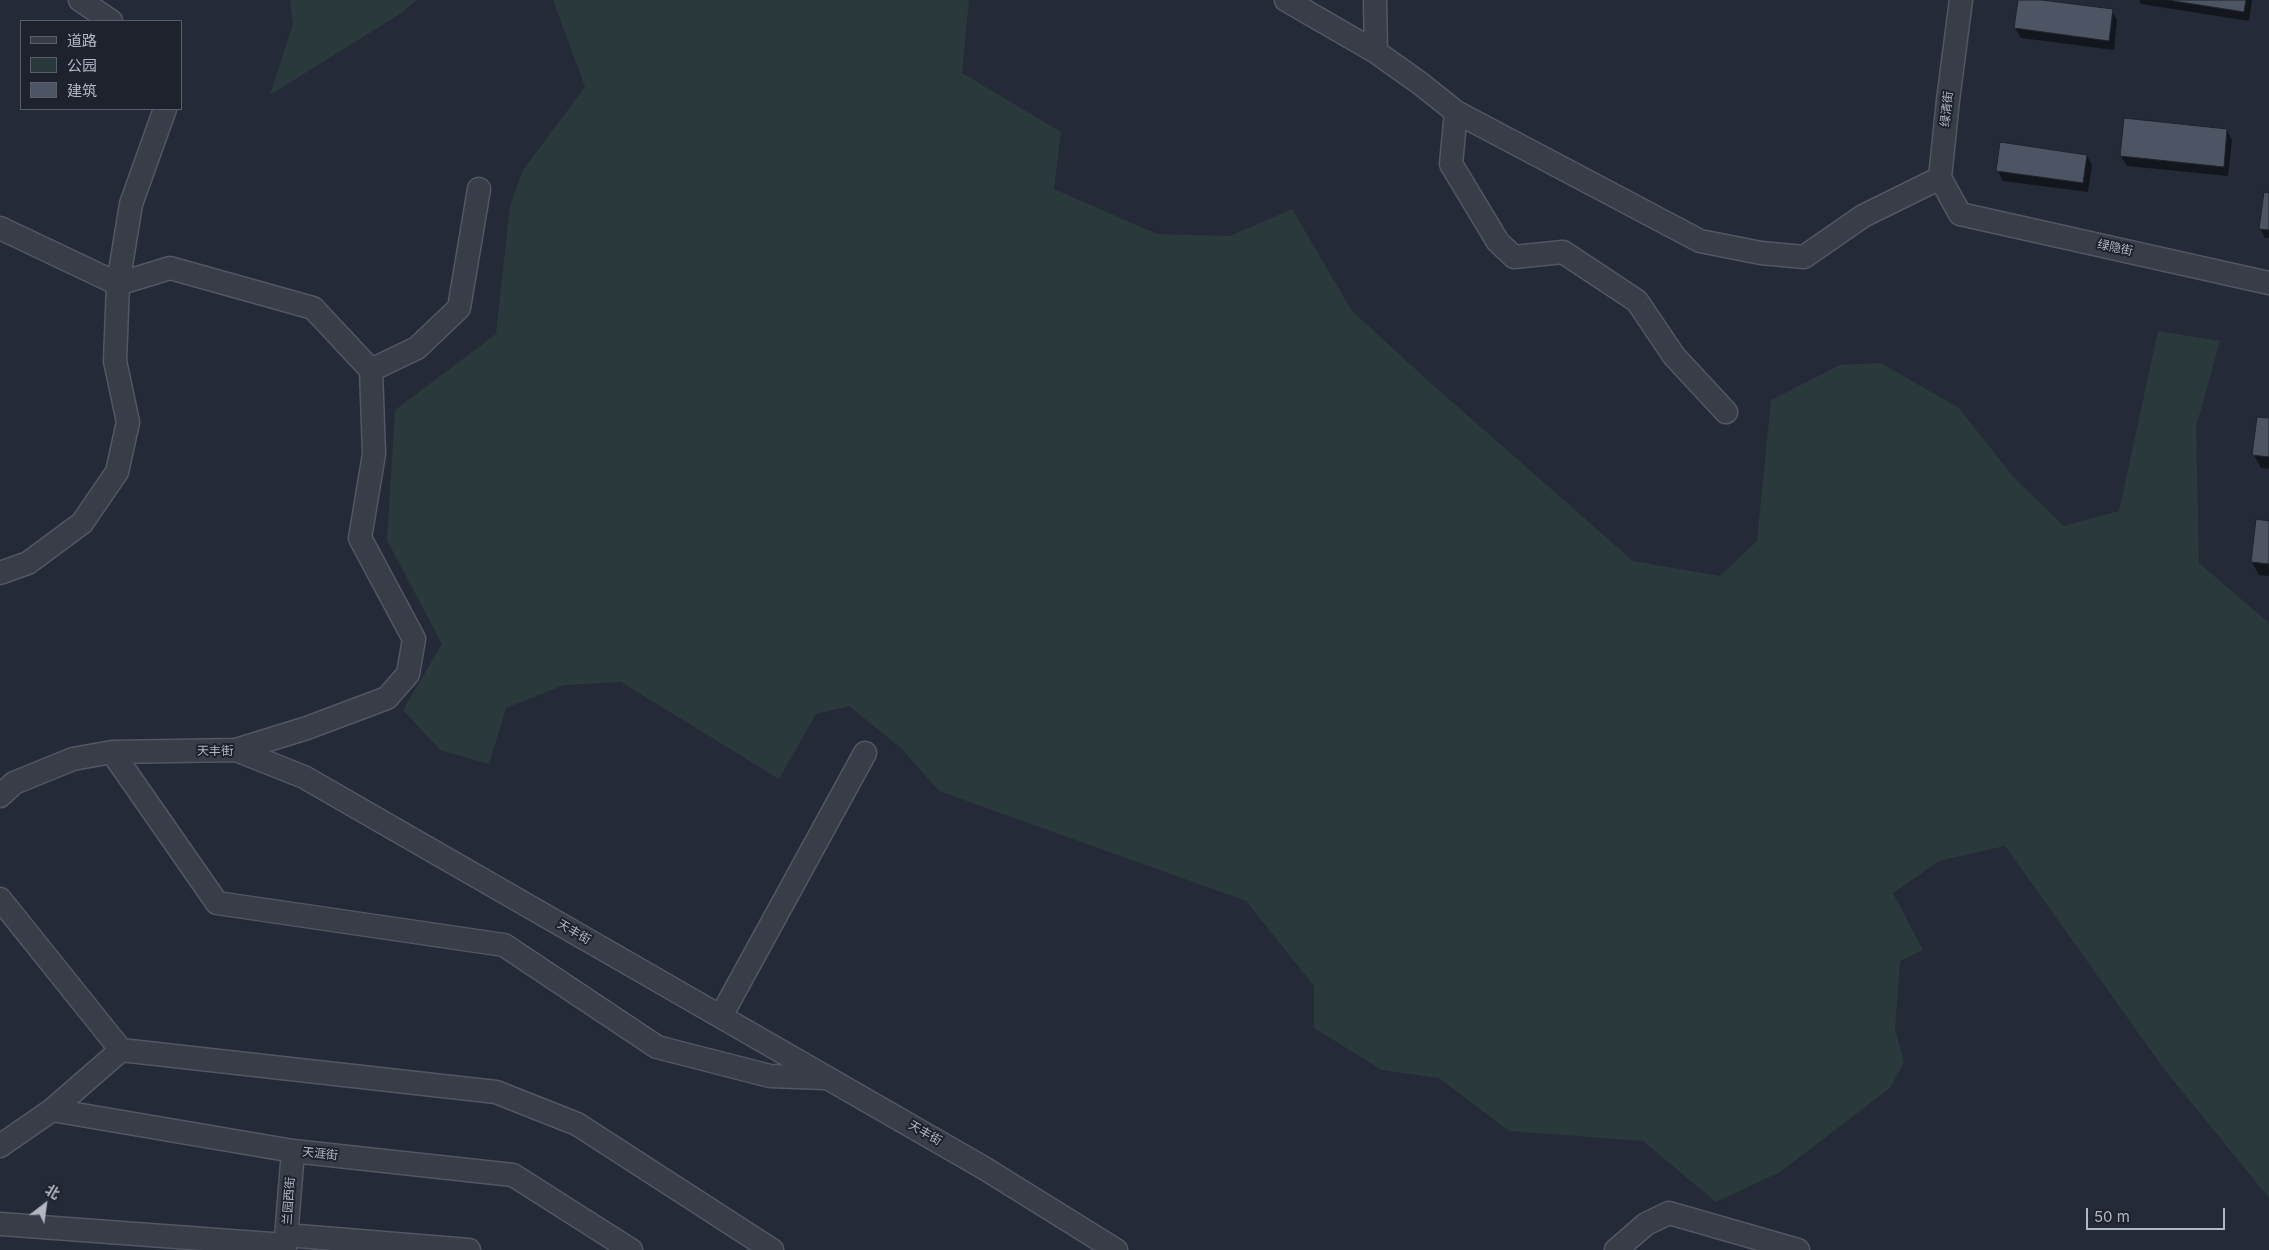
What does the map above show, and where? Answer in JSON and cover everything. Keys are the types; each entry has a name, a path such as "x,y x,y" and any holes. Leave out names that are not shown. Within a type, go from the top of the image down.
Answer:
{"street":[{"path":"80,0 110,20"},
{"path":"1286,0 1376,52 1456,112 1700,241 1761,253 1804,257 1863,216 1940,178"},
{"path":"1375,0 1376,52"},
{"name":"绿清街","path":"1940,178 1948,100 1962,0"},
{"path":"0,573 28,563 82,523 117,472 128,422 115,361 118,284 130,204 165,110"},
{"path":"1456,112 1451,164 1498,242 1514,257 1563,252 1637,301 1674,356 1726,412"},
{"name":"绿隐街","path":"1940,178 1960,214 2269,283"},
{"path":"370,370 417,348 459,308 479,189"},
{"path":"0,228 118,284 170,268 312,308 370,370 374,454 360,538 414,639 408,674 386,698 307,728 236,750"},
{"name":"天丰街","path":"0,796 14,783 73,759 112,752 236,750 304,777 984,1168 1116,1250"},
{"path":"112,752 217,903 504,945 658,1047 770,1076 829,1078"},
{"path":"721,1016 865,753"},
{"path":"0,899 120,1050 496,1092 577,1124 772,1250"},
{"path":"0,1146 52,1110 120,1050"},
{"name":"天涯街","path":"52,1110 293,1151 513,1175 631,1250"},
{"name":"兰园西街","path":"286,1244 293,1151"},
{"path":"1616,1250 1646,1224 1669,1213 1798,1250"},
{"path":"0,1224 286,1244 469,1250"}],"green space":[{"path":"290,0 417,0 400,14 270,95 293,24"},
{"path":"553,0 969,0 962,73 1061,132 1054,189 1157,234 1230,236 1292,209 1352,311 1425,378 1633,561 1720,576 1757,541 1771,400 1840,365 1881,363 1959,408 2015,479 2064,526 2119,511 2158,331 2220,341 2196,427 2199,563 2269,623 2269,1198 2164,1069 2005,846 1939,861 1893,893 1923,950 1900,961 1895,1029 1904,1062 1890,1088 1780,1172 1716,1202 1643,1141 1509,1131 1439,1078 1382,1070 1314,1028 1314,986 1246,901 939,791 902,749 849,706 816,714 779,779 621,682 564,685 506,708 489,764 440,750 403,710 442,644 387,540 395,410 496,334 510,206 523,170 585,87"}],"building":[{"path":"2018,0 2042,0 2113,9 2109,41 2014,28"},
{"path":"2167,0 2246,0 2244,12"},
{"path":"2124,118 2227,129 2224,167 2120,156"},
{"path":"2000,142 2087,155 2083,183 1996,171"},
{"path":"2264,192 2269,193 2269,230 2259,229"},
{"path":"2257,417 2269,418 2269,457 2252,455"},
{"path":"2256,519 2269,521 2269,564 2251,562"}]}
